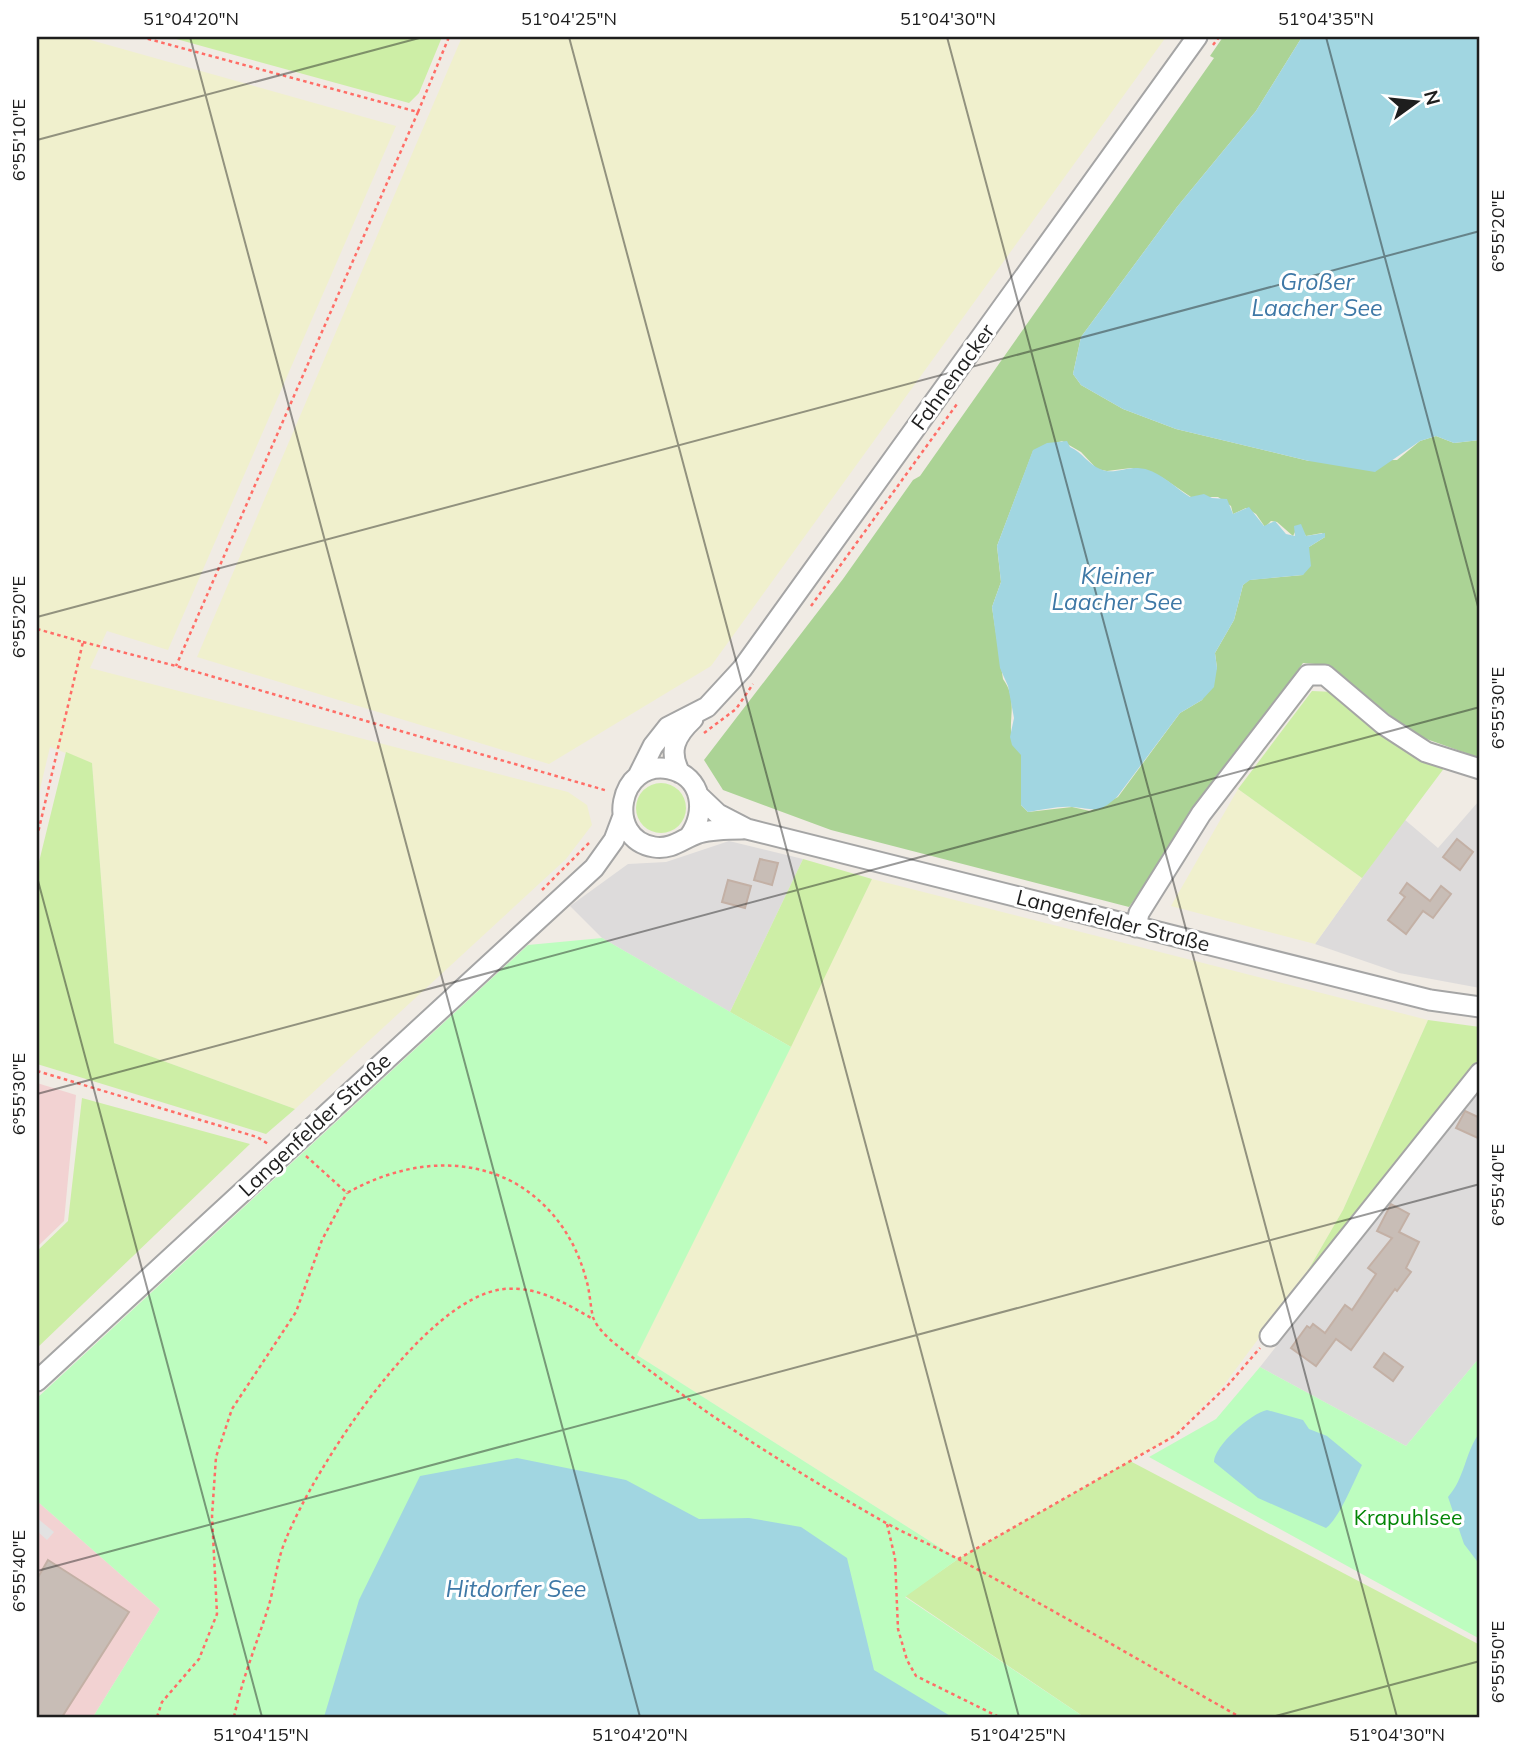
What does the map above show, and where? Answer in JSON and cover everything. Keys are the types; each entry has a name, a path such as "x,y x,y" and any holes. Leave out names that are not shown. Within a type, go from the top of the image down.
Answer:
{"street":[{"name":"Fahnenacker","path":"680,773 674,761 674,747 682,730 717,699 742,669 1197,37"},
{"name":"Langenfelder Straße","path":"1138,920 1201,814 1308,675 1325,675 1383,724 1426,752 1480,769"},
{"name":"Fahnenacker","path":"638,776 653,746 668,727 701,711"},
{"path":"612,792 638,776 663,768 680,773"},
{"name":"Langenfelder Straße","path":"680,773 718,814 747,829 1138,920 1430,1000 1480,1007"},
{"name":"Langenfelder Straße","path":"37,1381 593,868 614,840 623,816 612,792"},
{"path":"689,837 700,818 699,796"},
{"path":"623,816 632,835 648,846"},
{"name":"Langenfelder Straße","path":"593,868 624,852 648,846 666,848 689,837 715,830 747,829"},
{"path":"1270,1336 1480,1073"}],"path":[{"path":"141,37 418,112"},
{"path":"176,666 449,37"},
{"path":"37,629 176,666 612,792"},
{"path":"37,837 83,642"},
{"path":"541,891 598,834"},
{"path":"37,1071 257,1137 288,1150 347,1193"},
{"path":"157,1717 162,1702 199,1659 217,1614 212,1516 216,1457 232,1409 296,1312 322,1240 347,1193 377,1177 405,1167 442,1165 481,1171 508,1180 532,1193 554,1214 570,1240 586,1277 593,1319"},
{"path":"234,1717 241,1685 264,1620 285,1541 317,1473 365,1405 419,1341 458,1309 479,1296 503,1289 551,1296 593,1319 628,1354 731,1430 887,1524 958,1559 1240,1717"},
{"path":"958,1559 1176,1435 1228,1385 1270,1336"},
{"path":"887,1524 895,1559 898,1629 906,1660 916,1676 999,1717"}],"shaded area":[{"path":"1478,802 1480,988 1399,973 1315,944 1404,819 1438,848"},
{"path":"729,841 803,859 730,1012 602,938 570,906 628,864 666,862"},
{"path":"37,1083 76,1095 64,1221 37,1247"},
{"path":"1480,1089 1480,1357 1406,1446 1260,1367"},
{"path":"37,1501 160,1609 93,1717 37,1717"},
{"path":"37,1518 54,1532 47,1540 37,1531"}],"green space":[{"path":"37,37 80,37 396,126 168,650 107,631 90,668 568,792 587,805 592,825 566,859 295,1109 114,1043 92,763 50,747 37,802"},
{"path":"169,37 442,37 419,93 409,103"},
{"path":"462,37 1166,37 711,666 549,764 197,657"},
{"path":"1223,37 1302,37 1256,111 1177,207 1081,337 1073,374 1081,385 1123,409 1176,429 1309,461 1397,460 1420,441 1436,436 1454,443 1480,440 1480,758 1415,735 1327,665 1303,663 1129,907 831,830 723,790 704,760 843,579 913,480 920,476 1214,58 1210,56","holes":["1062,441 1081,452 1097,469 1107,471 1131,468 1163,478 1191,497 1218,497 1231,506 1233,514 1246,508 1256,514 1265,527 1271,521 1277,522 1293,536 1296,530 1301,529 1306,536 1322,533 1325,537 1309,547 1303,575 1249,580 1243,585 1234,620 1215,653 1217,668 1202,700 1180,713 1118,797 1090,811 1072,807 1028,812 1021,805 1021,754 1012,737 1011,699 1003,679 992,607 1001,582 997,546 1033,451"]},
{"path":"1312,691 1334,692 1445,767 1362,878 1238,789"},
{"path":"66,752 92,763 114,1043 295,1109 266,1134 37,1064 37,870"},
{"path":"661,783 679,790 686,808 679,826 661,833 643,826 636,808 643,790"},
{"path":"1238,789 1362,878 1315,944 1171,906"},
{"path":"803,859 872,879 791,1047 730,1012"},
{"path":"872,879 1428,1020 1343,1210 1303,1279 1224,1385 1170,1439 958,1559 637,1355"},
{"path":"602,938 791,1047 637,1355 958,1559 905,1597 1084,1717 93,1717 160,1609 37,1501 37,1398 528,945"},
{"path":"1428,1020 1480,1027 1480,1065 1308,1280 1303,1279 1343,1210"},
{"path":"82,1098 250,1144 37,1348 37,1251 68,1221"},
{"name":"Krapuhlsee","path":"1480,1357 1480,1639 1149,1457 1216,1419 1260,1367 1406,1446"},
{"path":"1130,1461 1480,1645 1480,1717 1084,1717 905,1596 958,1559"}],"water":[{"name":"Großer Laacher See","path":"1302,37 1480,37 1480,440 1454,443 1436,436 1420,441 1375,472 1309,461 1176,429 1123,409 1081,385 1073,374 1081,337 1177,207 1256,111"},
{"name":"Kleiner Laacher See","path":"1067,441 1070,447 1100,469 1145,469 1159,475 1190,497 1204,494 1212,498 1227,499 1233,514 1249,507 1264,526 1275,521 1286,534 1295,536 1294,526 1301,524 1306,536 1325,533 1325,537 1309,547 1311,566 1303,575 1250,580 1243,585 1234,620 1215,653 1217,668 1214,687 1202,700 1180,713 1117,797 1096,809 1067,807 1028,812 1021,805 1021,755 1012,745 1010,737 1014,718 1008,686 1000,668 992,607 1001,582 997,546 1033,450 1047,443"},
{"path":"1267,1410 1303,1420 1309,1429 1327,1436 1362,1465 1341,1508 1326,1528 1258,1498 1214,1462 1220,1448 1234,1431 1252,1417"},
{"name":"Krapuhlsee","path":"1480,1432 1480,1565 1464,1544 1448,1497 1458,1482"},
{"name":"Hitdorfer See","path":"517,1458 626,1480 699,1519 749,1518 801,1527 847,1558 874,1670 952,1717 324,1717 359,1600 420,1476"}],"building":[{"path":"1457,839 1473,852 1460,870 1443,857"},
{"path":"760,859 778,863 772,885 754,880"},
{"path":"728,880 751,886 745,908 722,902"},
{"path":"1407,883 1430,901 1441,886 1451,894 1433,918 1423,911 1406,934 1388,920 1405,897 1400,893"},
{"path":"1465,1111 1480,1118 1480,1139 1456,1128"},
{"path":"1391,1204 1409,1214 1399,1232 1419,1242 1406,1268 1411,1272 1397,1291 1395,1289 1351,1350 1336,1339 1316,1366 1291,1348 1307,1326 1310,1328 1313,1324 1325,1333 1345,1305 1352,1310 1376,1274 1368,1268 1392,1238 1377,1231"},
{"path":"1384,1353 1403,1367 1393,1381 1374,1367"},
{"path":"48,1560 129,1612 62,1717 37,1717 37,1579"}]}
